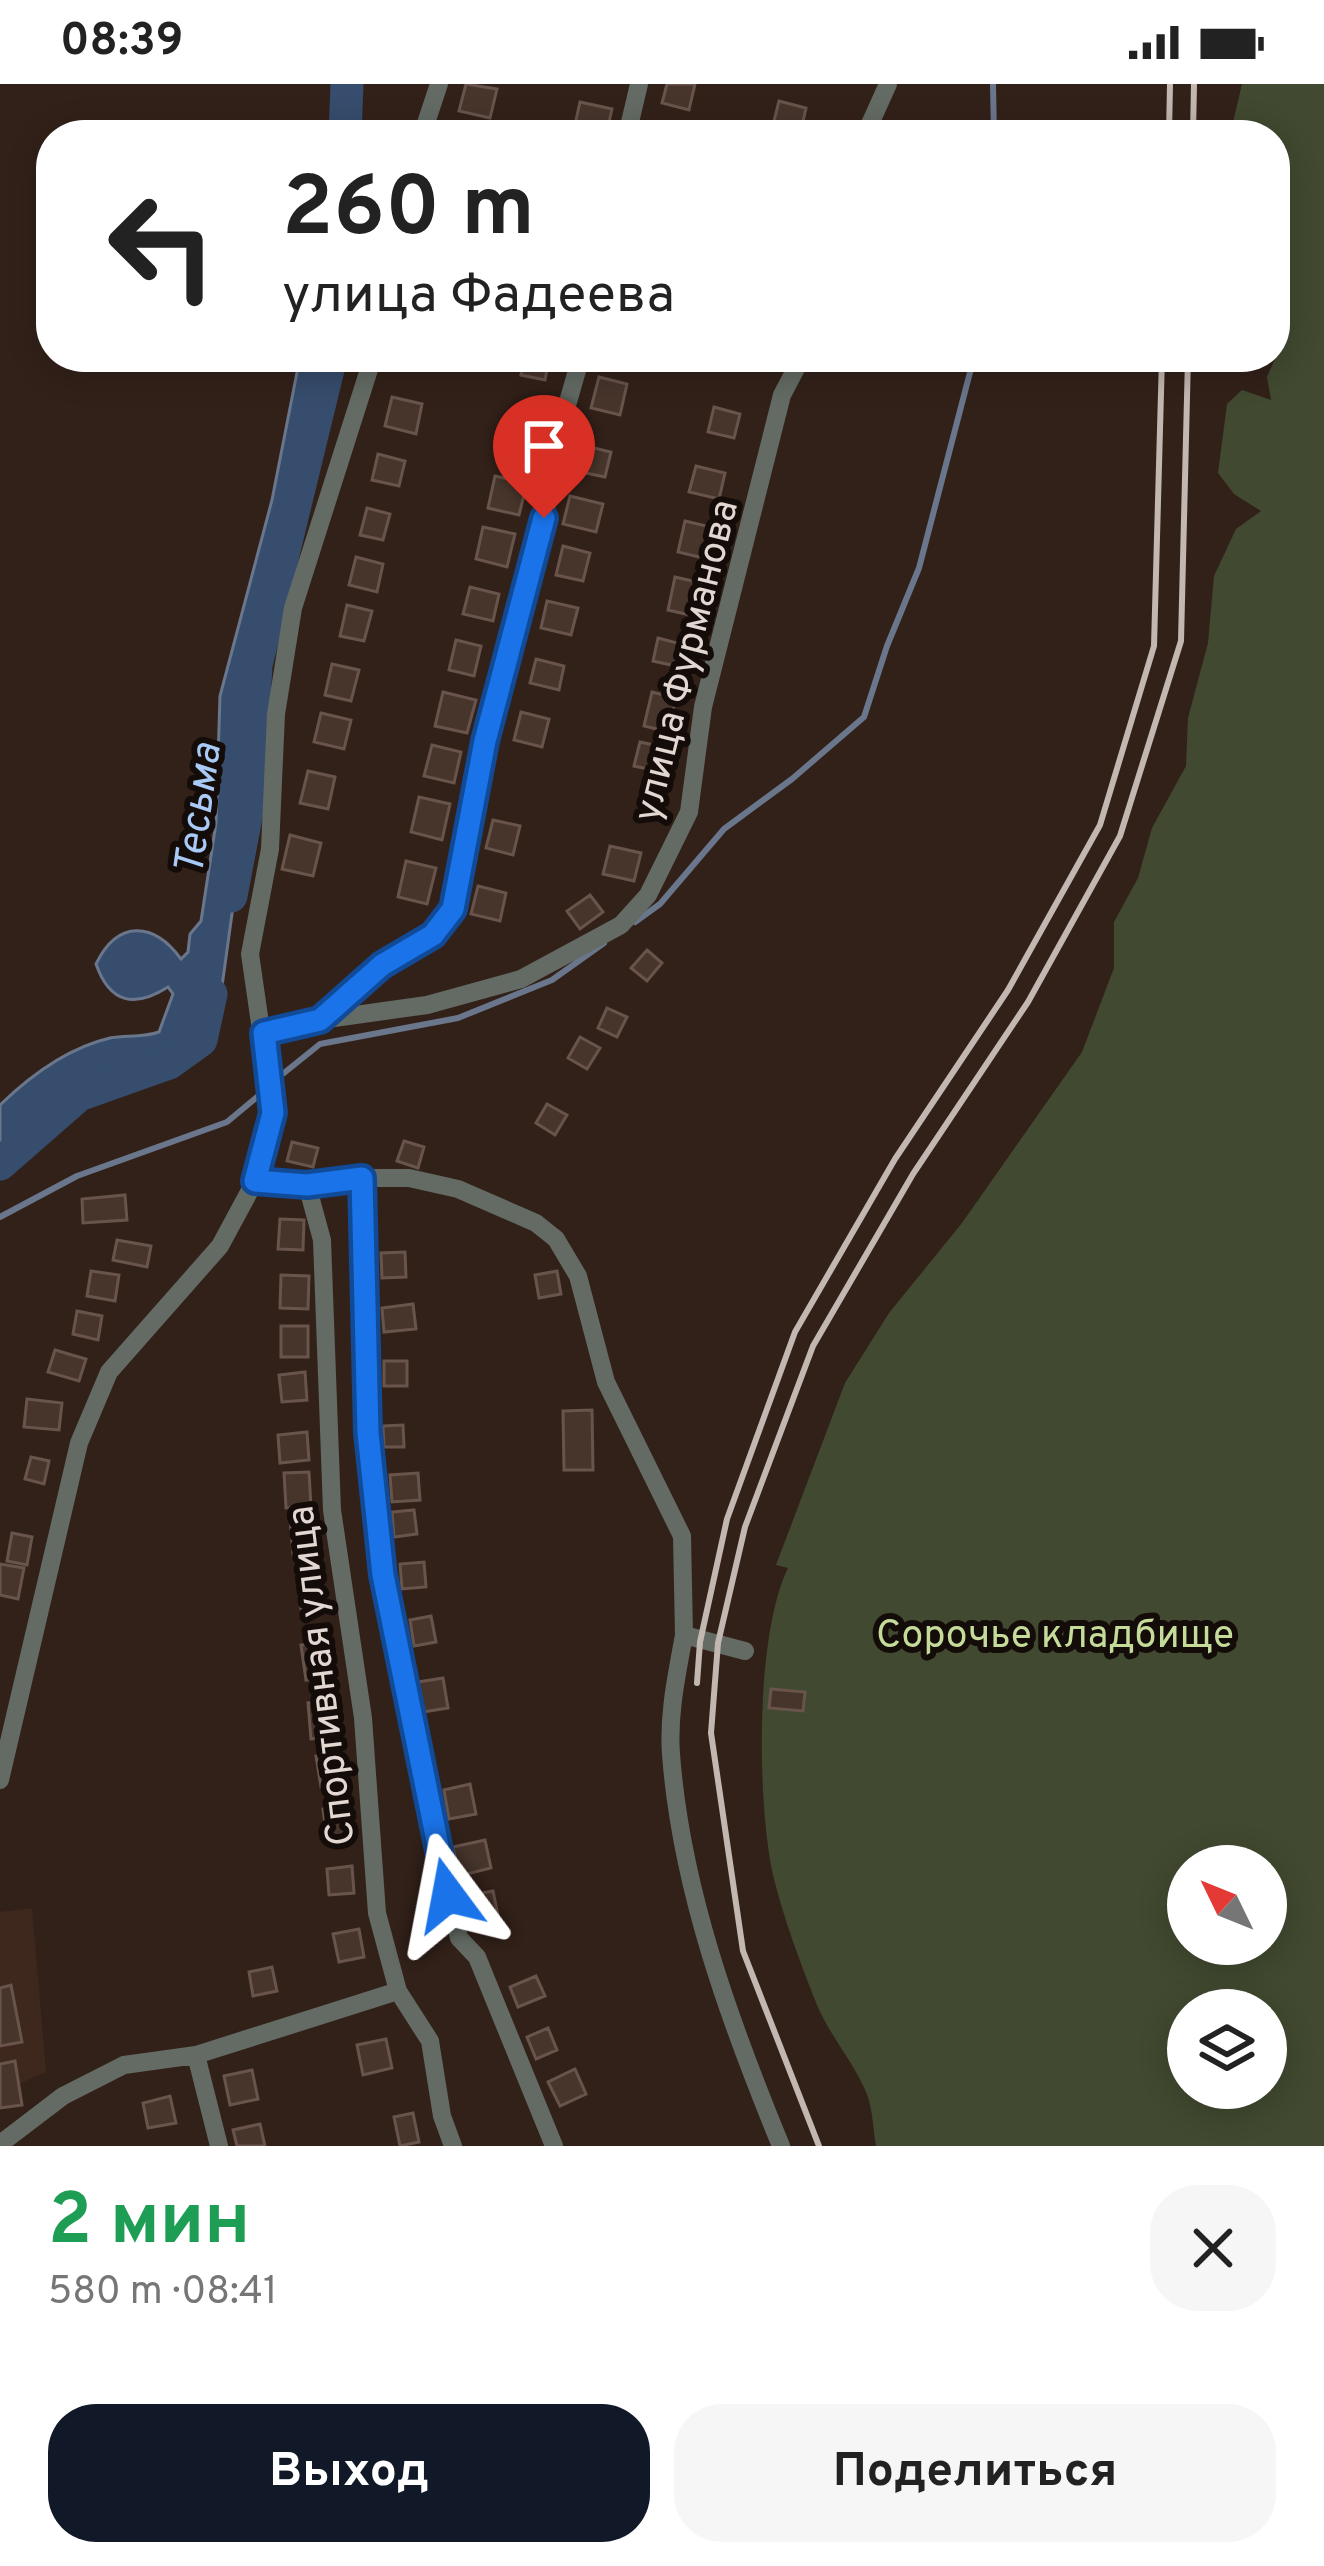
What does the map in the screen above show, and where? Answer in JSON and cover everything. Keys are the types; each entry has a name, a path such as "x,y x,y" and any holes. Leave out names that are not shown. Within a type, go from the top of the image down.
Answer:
{"street":[{"path":"427,120 439,84"},
{"path":"631,120 639,84"},
{"path":"872,120 888,84"},
{"path":"0,1780 79,1442 109,1372 220,1246 255,1181 273,1113 250,954 270,849 276,714 293,608 368,372"},
{"path":"320,1020 382,965 433,935 453,909 485,741 516,636 544,518 554,450 577,372"},
{"name":"улица Фурманова","path":"264,1033 427,1005 521,979 621,925 648,895 689,812 703,707 782,395 794,372"},
{"name":"Спортивная улица","path":"362,1178 368,1433 380,1551 438,1853 459,1938 477,1958 554,2146"},
{"path":"255,1181 307,1185 409,1178 458,1189 536,1223 556,1239 578,1276 606,1382 682,1537 684,1635 674,1687 671,1751 685,1857 747,2064 781,2146"},
{"name":"Спортивная улица","path":"307,1185 322,1240 332,1510 363,1718 377,1912 398,1991 430,2041 442,2116 454,2146"},
{"path":"684,1635 745,1651"},
{"path":"0,2144 63,2096 124,2065 196,2055 398,1991"},
{"path":"196,2055 219,2146"}],"shaded area":[{"path":"32,1908 46,2072 19,2084 22,2105 0,2108 0,1912"}],"green space":[{"name":"Сорочье кладбище","path":"1242,84 1324,84 1324,2146 876,2146 866,2092 817,2005 773,1875 764,1806 762,1719 769,1634 788,1568 776,1565 845,1383 889,1313 962,1223 1082,1052 1114,968 1114,922 1138,878 1152,828 1186,766 1188,718 1208,643 1214,576 1236,529 1261,511 1234,494 1218,473 1227,404 1242,390 1271,400 1269,372 1290,372 1290,120 1234,120"}],"water":[{"path":"297,372 329,372 253,668 239,863 219,1008 207,1031 175,1055 119,1066 73,1086 0,1150 0,1105 37,1073 94,1043 159,1032 173,994 168,987 145,998 125,998 109,987 96,964 115,939 137,931 159,938 181,959 188,952 190,934 201,921 216,823 220,696 272,500"}],"building":[{"path":"466,84 497,89 490,118 459,111"},
{"path":"667,84 695,84 689,110 662,103"},
{"path":"779,101 806,108 803,120 774,120"},
{"path":"580,102 612,109 609,120 576,120"},
{"path":"522,372 547,372 545,380"},
{"path":"599,377 627,384 620,415 591,408"},
{"path":"392,397 422,404 416,434 385,426"},
{"path":"714,407 740,414 734,438 708,432"},
{"path":"512,413 544,420 536,454 504,446"},
{"path":"582,445 611,452 605,477 576,471"},
{"path":"378,454 405,461 399,486 372,480"},
{"path":"696,466 725,473 719,499 689,492"},
{"path":"495,476 527,483 519,515 488,508"},
{"path":"570,496 603,504 596,532 563,524"},
{"path":"367,508 390,514 383,540 360,535"},
{"path":"685,521 715,528 707,559 678,552"},
{"path":"483,527 515,534 507,567 476,559"},
{"path":"563,546 590,553 583,581 556,575"},
{"path":"356,557 383,564 377,592 349,585"},
{"path":"675,577 701,583 694,616 668,610"},
{"path":"470,587 499,594 493,621 463,614"},
{"path":"547,601 578,608 571,635 541,628"},
{"path":"347,605 372,611 364,641 340,636"},
{"path":"658,638 685,645 680,667 653,661"},
{"path":"456,640 481,646 474,676 449,670"},
{"path":"536,659 564,666 559,690 530,683"},
{"path":"332,664 359,670 351,701 325,695"},
{"path":"443,692 476,700 467,733 435,726"},
{"path":"652,692 676,698 668,732 644,726"},
{"path":"521,712 549,719 542,747 514,740"},
{"path":"321,713 351,720 344,749 314,742"},
{"path":"640,742 663,747 657,771 634,766"},
{"path":"432,745 461,752 454,783 424,776"},
{"path":"308,771 335,777 328,809 300,803"},
{"path":"419,797 450,804 442,840 411,832"},
{"path":"493,820 520,826 513,855 486,848"},
{"path":"290,835 321,843 313,876 282,869"},
{"path":"610,846 641,853 634,881 603,874"},
{"path":"406,861 436,868 427,904 398,897"},
{"path":"478,886 506,893 500,921 471,914"},
{"path":"590,895 603,912 580,929 567,911"},
{"path":"647,950 662,963 647,981 631,968"},
{"path":"607,1008 627,1017 617,1037 598,1028"},
{"path":"580,1037 600,1048 587,1069 568,1058"},
{"path":"547,1104 567,1115 555,1135 536,1123"},
{"path":"404,1141 424,1147 418,1168 397,1161"},
{"path":"292,1142 318,1148 313,1167 287,1161"},
{"path":"125,1195 127,1220 83,1223 82,1199"},
{"path":"280,1219 304,1220 303,1250 278,1249"},
{"path":"117,1240 151,1246 147,1267 113,1260"},
{"path":"405,1252 406,1277 382,1278 381,1253"},
{"path":"91,1271 119,1275 115,1301 87,1296"},
{"path":"557,1271 561,1294 539,1298 535,1275"},
{"path":"281,1275 309,1276 308,1309 280,1308"},
{"path":"413,1304 416,1329 384,1332 382,1308"},
{"path":"77,1311 102,1316 98,1340 73,1334"},
{"path":"281,1326 308,1326 308,1357 281,1357"},
{"path":"55,1350 86,1359 79,1381 48,1372"},
{"path":"384,1361 407,1361 407,1386 384,1386"},
{"path":"305,1372 307,1400 282,1402 279,1375"},
{"path":"27,1399 62,1403 59,1430 24,1427"},
{"path":"592,1410 593,1470 564,1470 563,1411"},
{"path":"403,1425 404,1447 384,1447 383,1426"},
{"path":"307,1432 309,1460 280,1463 278,1435"},
{"path":"31,1457 49,1461 44,1484 25,1479"},
{"path":"309,1472 311,1506 286,1508 284,1473"},
{"path":"418,1473 420,1500 392,1502 390,1475"},
{"path":"414,1510 417,1534 394,1537 392,1512"},
{"path":"316,1516 319,1553 293,1555 290,1518"},
{"path":"12,1533 32,1537 27,1565 7,1561"},
{"path":"424,1562 426,1587 402,1589 400,1564"},
{"path":"0,1564 24,1568 18,1599 0,1595"},
{"path":"321,1576 322,1608 301,1609 300,1577"},
{"path":"431,1616 436,1642 414,1646 410,1620"},
{"path":"326,1642 330,1677 306,1680 301,1645"},
{"path":"443,1678 448,1708 423,1712 418,1682"},
{"path":"771,1689 805,1692 803,1711 769,1708"},
{"path":"333,1701 336,1737 311,1739 308,1703"},
{"path":"340,1752 345,1783 321,1787 316,1756"},
{"path":"470,1784 476,1814 449,1819 444,1790"},
{"path":"348,1806 352,1836 327,1839 323,1809"},
{"path":"485,1840 491,1868 459,1876 453,1847"},
{"path":"352,1866 354,1893 329,1895 327,1869"},
{"path":"493,1891 499,1920 476,1924 471,1895"},
{"path":"359,1929 364,1957 339,1962 333,1934"},
{"path":"272,1967 277,1991 253,1996 249,1972"},
{"path":"536,1976 545,1996 518,2007 510,1987"},
{"path":"11,1985 22,2042 0,2046 0,1988"},
{"path":"548,2028 557,2050 536,2059 527,2037"},
{"path":"386,2039 392,2068 363,2075 357,2045"},
{"path":"15,2061 22,2105 0,2108 0,2064"},
{"path":"575,2069 586,2094 560,2106 548,2082"},
{"path":"252,2070 258,2099 230,2105 224,2076"},
{"path":"170,2096 176,2123 148,2128 143,2103"},
{"path":"413,2113 419,2142 400,2146 394,2117"},
{"path":"260,2124 265,2146 237,2146 233,2130"}],"waterway":[{"name":"Тесьма","path":"346,120 347,84"},
{"path":"993,84 994,120"},
{"name":"Тесьма","path":"231,896 248,806 256,665 327,372"},
{"path":"635,922 660,904 724,829 864,717 919,568 970,372"},
{"path":"279,1077 320,1044 458,1018 552,980 604,943"},
{"name":"Тесьма","path":"0,1164 79,1095 169,1063 201,1040 211,994"},
{"path":"0,1217 77,1176 227,1122 257,1097"}],"railway":[{"path":"1169,120 1170,84"},
{"path":"1193,120 1194,84"},
{"path":"697,1683 700,1642 727,1519 795,1332 895,1159 1008,990 1100,825 1154,646 1162,372"},
{"path":"819,2146 743,1951 711,1733 718,1643 745,1527 813,1346 913,1174 1028,1002 1120,836 1181,641 1188,372"}],"route":[{"path":"448,1895 383,1575 368,1433 362,1178 307,1185 255,1181 273,1113 264,1033 320,1020 382,965 433,935 453,909 485,741 544,518"}]}
